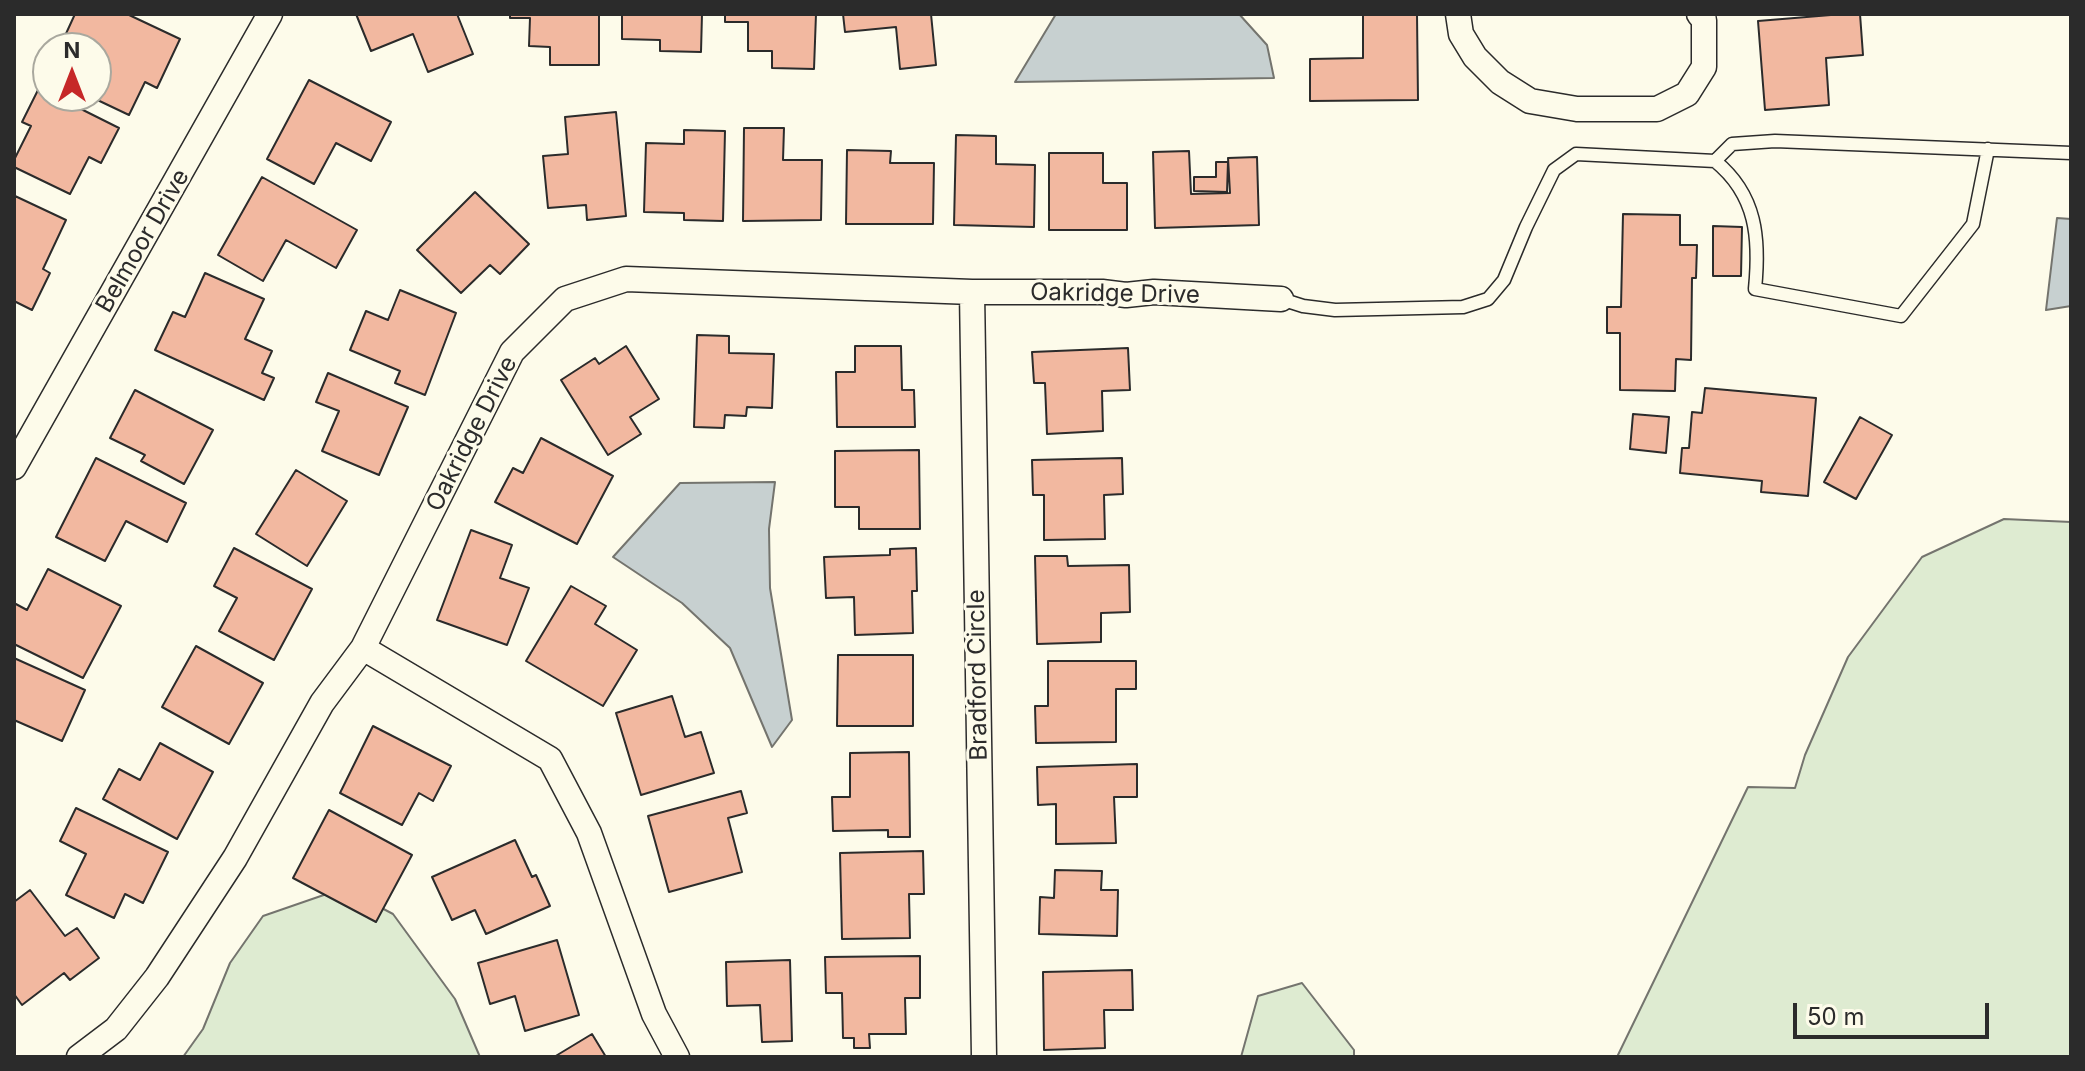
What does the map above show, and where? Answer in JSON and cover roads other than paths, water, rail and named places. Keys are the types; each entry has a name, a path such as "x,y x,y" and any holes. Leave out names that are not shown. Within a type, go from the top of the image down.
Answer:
{"street":[{"name":"Belmoor Drive","path":"14,467 270,14"},
{"path":"1458,14 1461,34 1475,57 1500,82 1530,101 1577,109 1657,109 1687,94 1704,67 1704,20 1699,14"},
{"name":"Oakridge Drive","path":"79,1057 116,1029 157,977 235,858 322,703 363,648 512,352 565,299 626,279 972,292 1102,292 1126,295 1154,292 1281,299"},
{"name":"Bradford Circle","path":"972,292 984,1057"},
{"path":"363,648 550,759 589,833 654,1014 677,1057"}],"lane":[{"path":"1715,161 1732,144 1775,141 2071,153"},
{"path":"1281,299 1303,306 1335,310 1463,307 1488,299 1504,280 1554,170 1576,154 1715,161 1730,173 1754,220 1759,251 1755,289 1901,316 1973,224 1988,149"}]}
